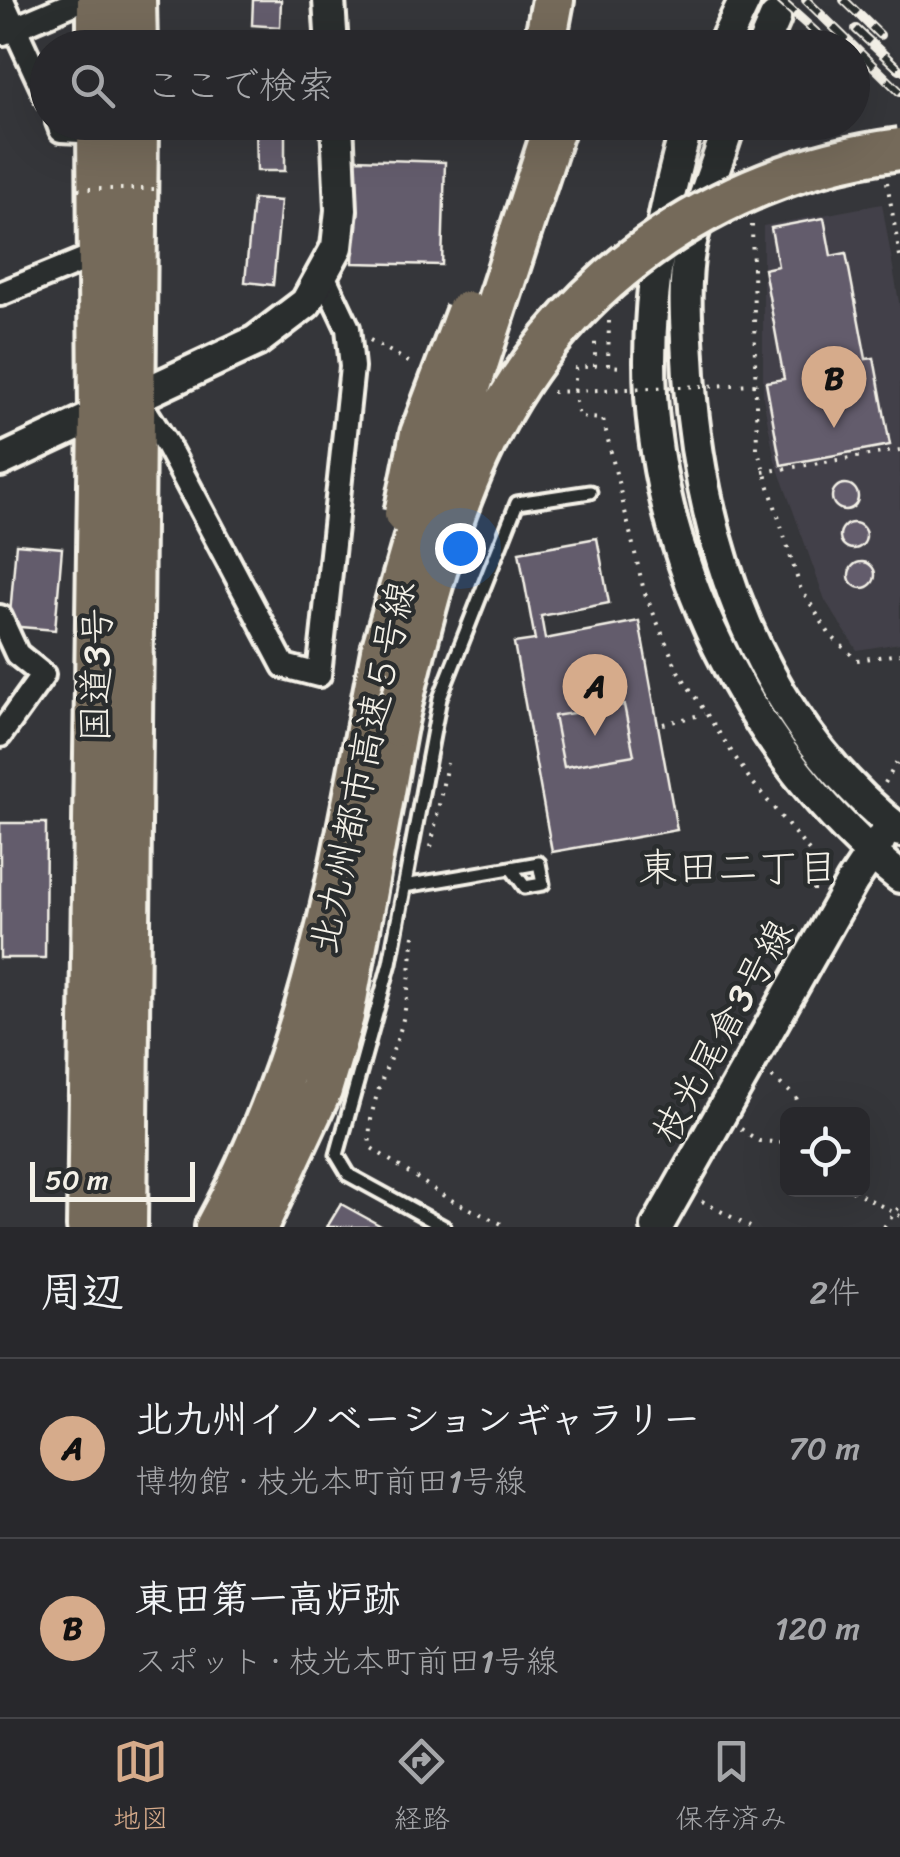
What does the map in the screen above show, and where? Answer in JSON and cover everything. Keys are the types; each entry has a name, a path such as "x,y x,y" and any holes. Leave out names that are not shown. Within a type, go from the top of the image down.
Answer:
{"highway":[{"path":"98,0 98,30"},
{"path":"547,30 553,0"},
{"path":"575,30 580,0"},
{"name":"北九州都市高速５号線","path":"870,139 900,133"},
{"name":"国道3号","path":"88,1227 100,417 98,140"},
{"name":"国道3号","path":"126,1227 137,140"},
{"path":"382,651 422,434 490,246 521,140"},
{"path":"257,1227 321,1090 343,1016 430,535 451,446 550,140"},
{"name":"北九州都市高速５号線","path":"216,1227 252,1160 290,1069 319,970 397,588 441,472 506,359 581,274 656,216 715,185 787,156 866,140"},
{"path":"396,726 427,594 479,455 524,376 566,320 644,248 737,193 785,173 893,164"}],"street":[{"path":"2,0 7,31 30,70"},
{"path":"7,31 80,0"},
{"path":"329,0 331,30"},
{"path":"731,30 745,0"},
{"path":"770,30 775,18"},
{"path":"0,461 100,417 282,325 306,303 337,248 341,210 339,140"},
{"path":"683,140 668,188 653,292 650,362 656,444 682,554 716,640 759,718 808,786 870,852 900,876"},
{"path":"724,140 690,246 686,321 695,454 716,548 784,702 830,765 896,828"},
{"path":"0,294 98,254"},
{"path":"137,398 168,445 284,666 319,675 352,366 348,328 324,277"},
{"path":"0,617 17,654 43,675 0,735"},
{"name":"枝光尾倉3号線","path":"657,1227 870,852 896,828"}],"lane":[{"path":"444,1227 349,1175 337,1154 390,963 440,698 518,503 590,492"},
{"path":"404,886 511,868"}],"path":[{"path":"893,164 900,257"},
{"path":"78,188 162,189"},
{"path":"752,221 757,448 800,587 830,635 857,660 900,654"},
{"path":"595,318 610,316 608,366 628,367"},
{"path":"348,328 414,365"},
{"path":"595,334 595,366 576,368 578,417 604,419 616,486 644,591 678,671 704,714 814,857 814,901"},
{"path":"539,392 757,384"},
{"path":"763,472 900,450"},
{"path":"663,724 704,714"},
{"path":"885,783 900,757"},
{"path":"764,1070 796,1097 800,1107"},
{"path":"733,1124 760,1140 780,1142"},
{"path":"694,1196 750,1227"},
{"path":"865,1197 898,1215"},
{"path":"884,1227 898,1215 900,1206"}],"shaded area":[{"path":"882,204 900,308 900,643 857,650 825,600 775,460 763,397 763,226"}],"building":[{"path":"253,0 281,0 280,27 252,25"},
{"path":"256,140 285,140 285,171 257,171"},
{"path":"356,159 445,162 442,265 353,263"},
{"path":"253,199 281,201 273,285 245,282"},
{"path":"824,218 831,256 846,253 866,359 874,358 890,445 781,465 766,382 784,379 764,269 778,266 771,228"},
{"path":"845,484 854,488 858,497 854,506 845,510 836,506 832,497 836,488"},
{"path":"853,523 862,527 866,536 862,545 853,549 844,545 840,536 844,527"},
{"path":"597,538 609,603 541,616 545,639 639,621 677,830 552,852 514,643 535,640 519,552"},
{"path":"16,544 62,548 55,630 9,626"},
{"path":"862,562 871,566 875,575 871,584 862,588 853,584 849,575 853,566"},
{"path":"624,705 634,755 564,767 554,716"},
{"path":"0,823 46,823 45,958 0,958"},
{"path":"341,1204 383,1227 327,1227"}],"railway":[{"path":"780,0 813,30"},
{"path":"806,0 837,30"},
{"path":"844,0 880,35"},
{"path":"870,42 900,70"},
{"path":"870,63 900,92"}],"place":[{"name":"東田第一高炉跡","path":"834,428"},
{"name":"北九州イノベーションギャラリー","path":"595,736"}],"district":[{"name":"東田二丁目","path":"738,867"}]}
